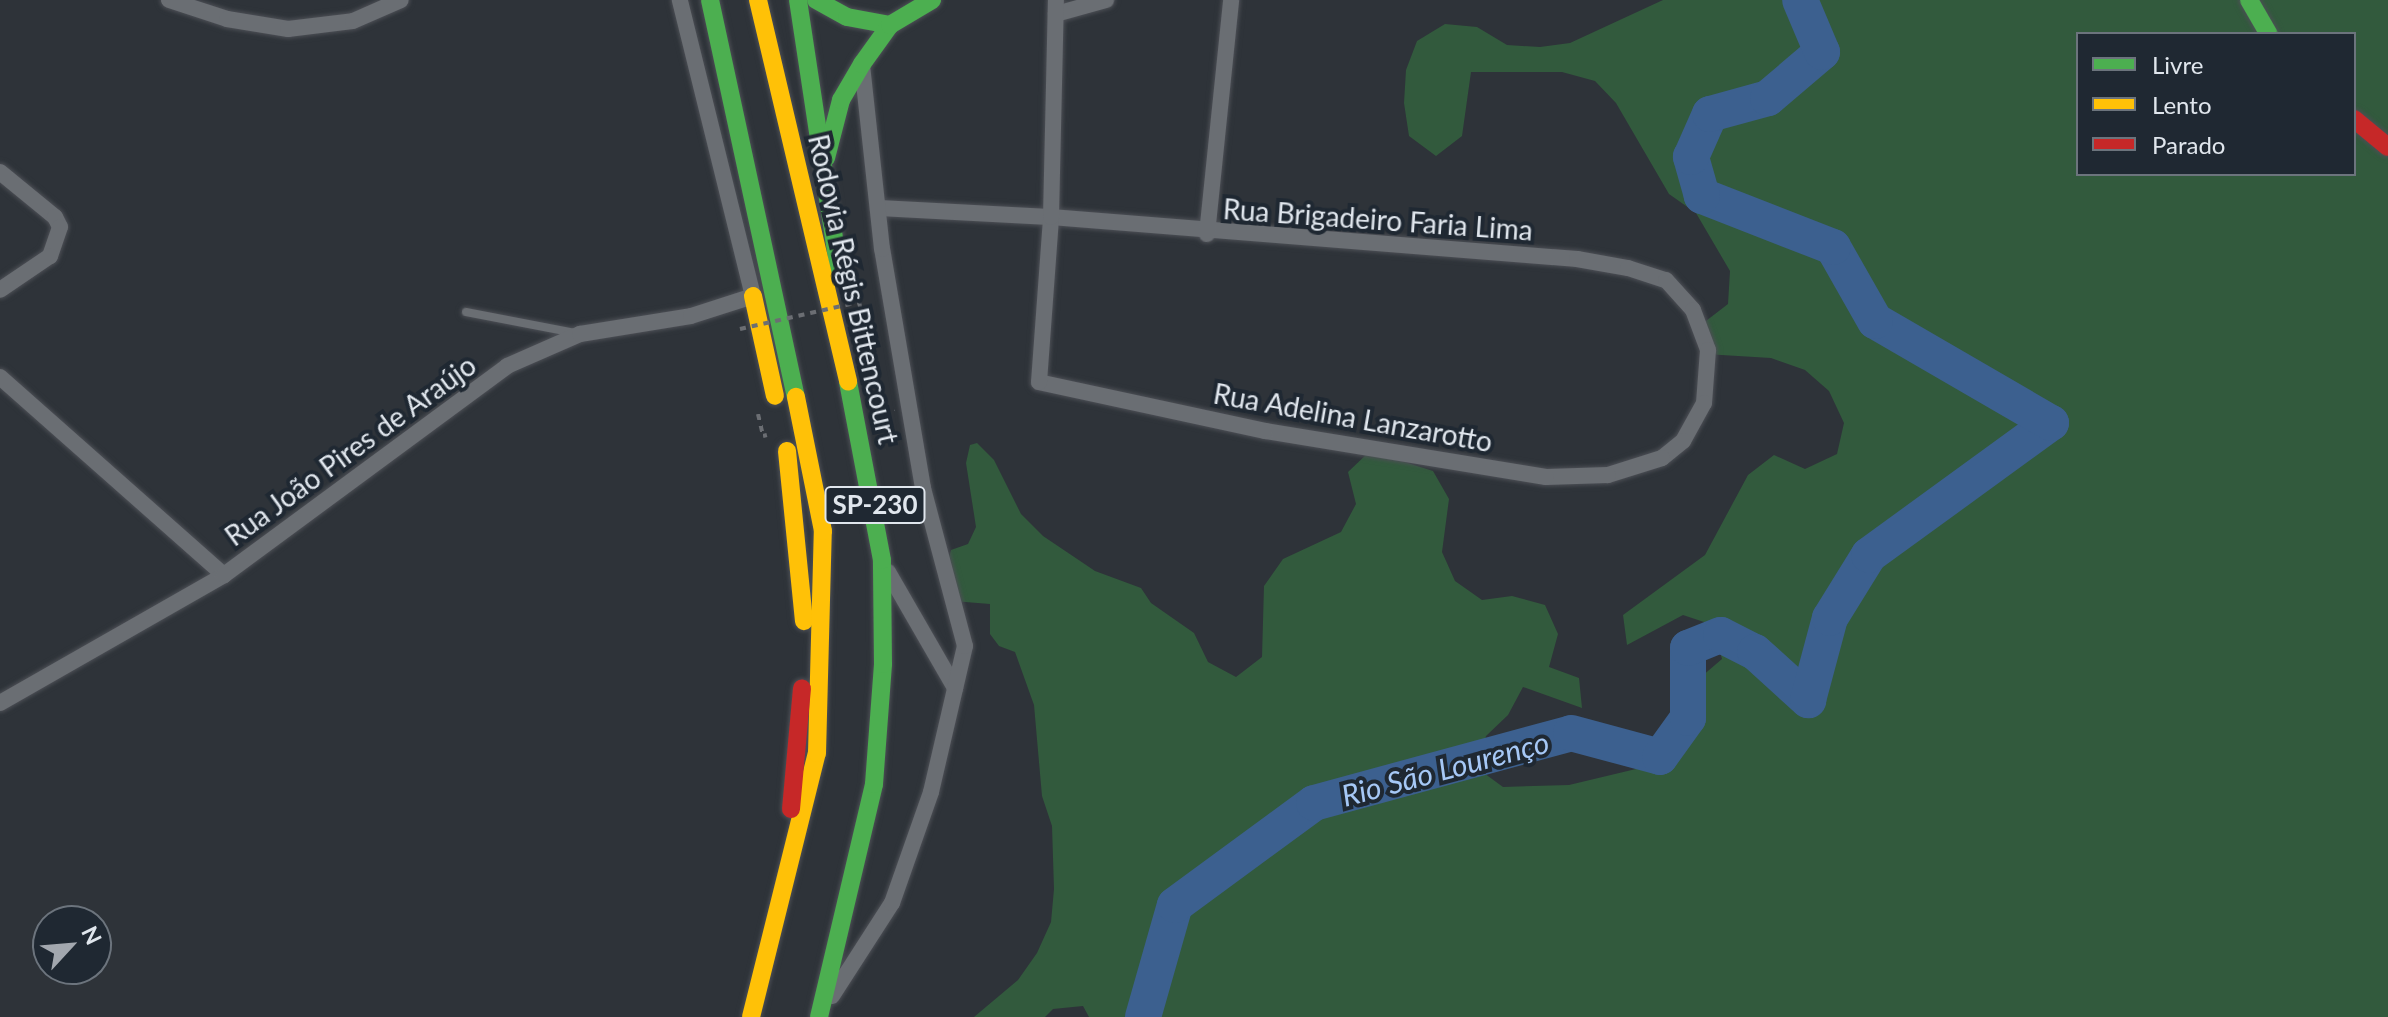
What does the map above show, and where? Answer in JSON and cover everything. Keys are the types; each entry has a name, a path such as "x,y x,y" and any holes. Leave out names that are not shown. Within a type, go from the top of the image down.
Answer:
{"main road":[{"name":"SP-230","path":"710,0 735,98 823,531 817,753 751,1017"},
{"name":"Rodovia Régis Bittencourt","path":"758,0 863,446 882,560 883,664 874,784 819,1016"},
{"path":"798,0 860,386 863,446"},
{"path":"816,0 847,17 890,25"},
{"path":"824,164 841,100 862,64 890,25 932,0"},
{"path":"2249,0 2268,32"},
{"path":"2356,121 2388,147"},
{"path":"753,296 799,533 805,624 791,771 792,859"}],"street":[{"path":"169,0 227,19 288,29 353,21 401,0"},
{"path":"680,0 753,296"},
{"path":"1051,217 1056,7 1106,0"},
{"path":"1207,234 1231,0"},
{"path":"819,1016 868,946 892,903 931,792 965,646 962,624 923,488 878,208 862,64"},
{"path":"0,172 55,217 60,227 50,256 0,290"},
{"name":"Rua Brigadeiro Faria Lima","path":"878,208 1051,217 1207,234 1577,259 1666,280 1693,310 1708,350 1709,379 1693,425 1662,458"},
{"name":"Rua Adelina Lanzarotto","path":"1051,217 1036,379 1265,431 1546,477 1608,475 1662,458"},
{"name":"Rua João Pires de Araújo","path":"0,703 224,575 507,366 580,334 691,316 753,296"},
{"path":"0,377 224,575"},
{"path":"882,560 955,688"}],"lane":[{"path":"466,312 580,334"}],"path":[{"path":"740,329 859,302 883,414 895,410 892,395"}],"green space":[{"path":"1663,0 2388,0 2388,1017 1089,1017 1083,1006 1053,1009 1045,1017 974,1017 1018,980 1037,953 1051,922 1054,889 1052,826 1042,796 1034,705 1015,652 999,646 990,634 990,604 953,601 943,581 951,550 968,544 976,527 966,463 970,445 977,443 994,460 1021,514 1043,536 1095,571 1141,588 1151,603 1194,633 1208,662 1236,677 1262,657 1264,586 1283,559 1341,532 1356,504 1348,472 1370,451 1433,471 1449,499 1442,552 1455,581 1482,600 1512,596 1545,605 1558,634 1549,667 1579,678 1582,708 1523,687 1508,715 1486,736 1477,768 1503,787 1569,785 1661,763 1672,733 1674,700 1722,659 1713,625 1683,615 1627,645 1623,615 1705,555 1748,475 1774,455 1805,469 1837,454 1844,423 1829,391 1805,370 1771,358 1705,354 1702,324 1728,304 1730,271 1696,213 1669,194 1616,103 1595,81 1562,72 1471,72 1462,136 1436,156 1409,136 1404,103 1406,70 1417,41 1445,24 1477,27 1507,45 1540,47 1570,43"}],"waterway":[{"name":"Rio São Lourenço","path":"1143,1017 1175,905 1314,803 1571,733 1660,757 1688,718 1688,648 1721,635 1755,652 1808,700 1830,618 1869,555 2051,423 1875,321 1833,247 1702,196 1691,157 1710,114 1768,98 1822,52 1800,0"}],"traffic: fast":[{"path":"710,0 796,397"},
{"path":"798,0 839,270"},
{"path":"816,0 847,17 890,25"},
{"path":"826,158 841,100 862,64 890,25 932,0"},
{"path":"2249,0 2268,32"},
{"path":"819,1017 874,784 883,664 882,560 848,382"}],"traffic: slow":[{"path":"758,0 848,382"},
{"path":"753,296 775,396"},
{"path":"751,1017 817,753 823,531 796,397"},
{"path":"787,451 804,621"}],"traffic: jam":[{"path":"2356,121 2388,147"},
{"path":"791,809 802,689"}]}
